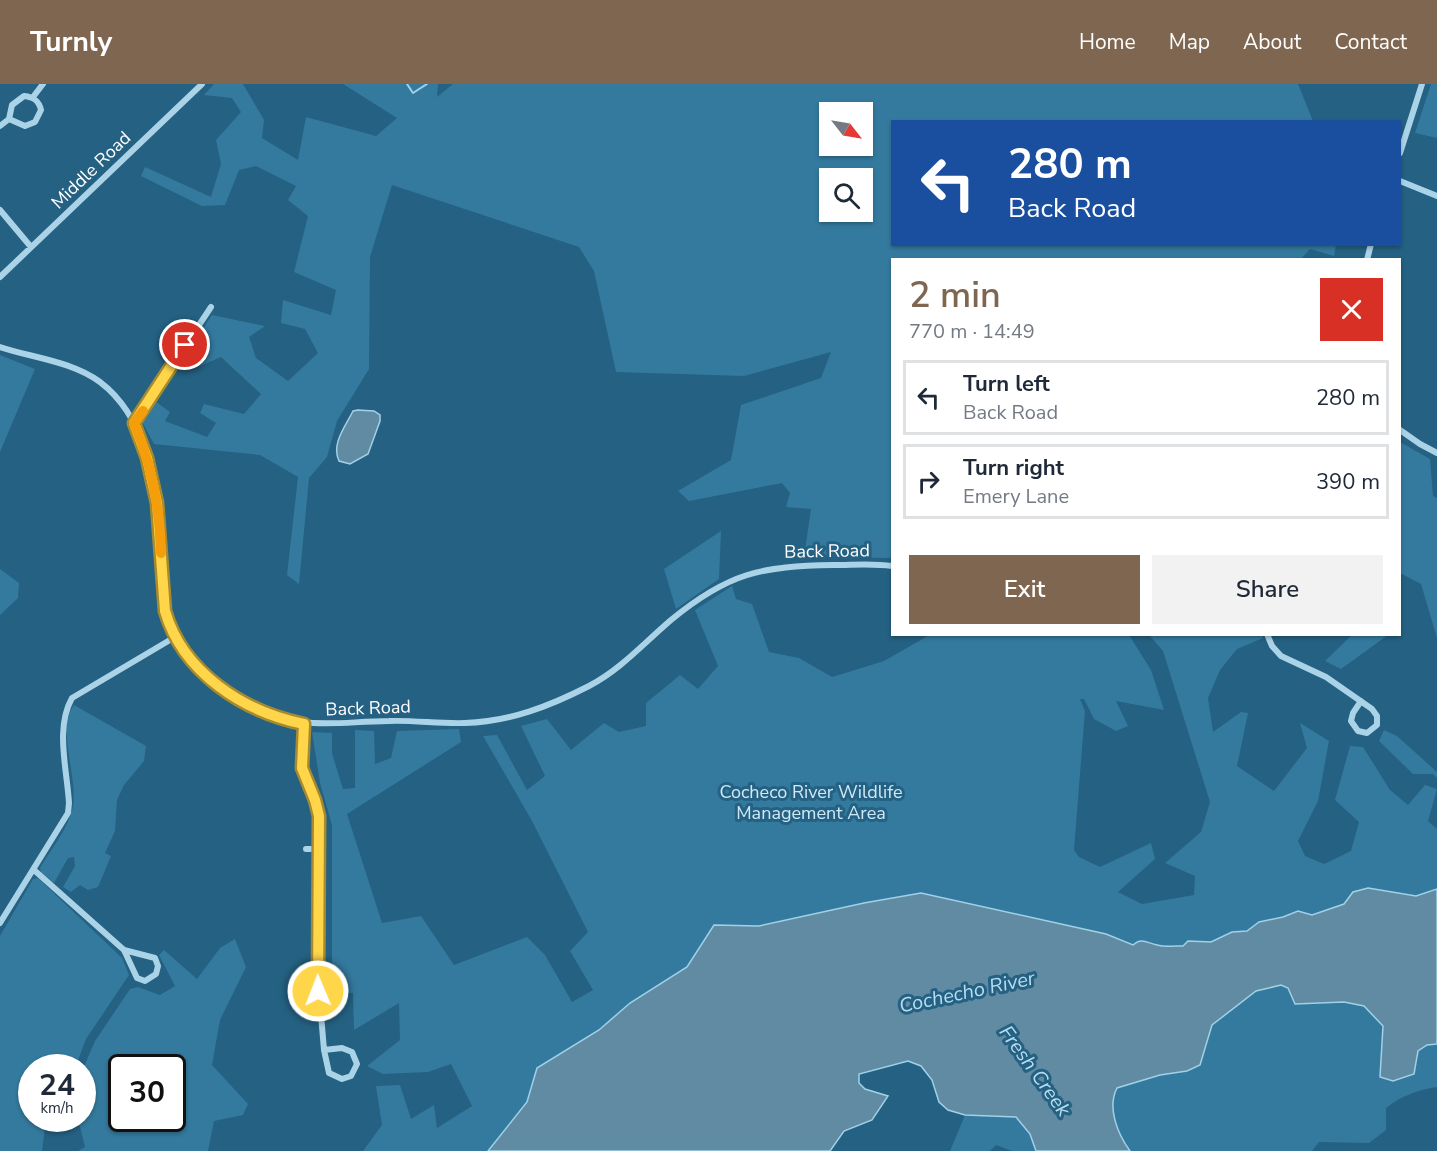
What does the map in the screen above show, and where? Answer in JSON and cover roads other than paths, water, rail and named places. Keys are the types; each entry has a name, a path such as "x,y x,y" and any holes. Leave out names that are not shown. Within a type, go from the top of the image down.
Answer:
{"street":[{"path":"33,98 43,84"},
{"name":"Middle Road","path":"0,277 202,84"},
{"path":"1401,150 1422,84"},
{"path":"0,126 9,119 10,108 14,101 24,96 33,98 40,107 39,117 35,122 22,126 9,119"},
{"path":"1401,181 1437,196"},
{"path":"0,210 31,247"},
{"path":"134,423 211,307"},
{"name":"Back Road","path":"0,347 86,374 117,397 134,423 147,458 159,520 163,593 169,625 175,637 198,669 226,692 275,716 304,724 327,725 388,721 468,723 525,713 599,681 692,603 739,576 772,568 891,566"},
{"path":"1401,431 1437,453"},
{"path":"1269,636 1272,646 1281,656 1326,677 1361,701 1372,709 1377,716 1377,725 1367,733 1358,732 1351,721 1353,712 1361,701"},
{"path":"0,923 68,813 63,727 64,712 72,698 175,637"},
{"path":"304,724 302,768 317,808 318,979 324,1050 329,1073 342,1079 351,1076 357,1064 352,1052 342,1048 324,1050"},
{"path":"306,849 318,849"},
{"path":"34,870 124,950 137,978 150,980 156,974 158,966 154,958 124,950"}],"water":[{"path":"353,411 374,411 380,415 380,421 368,454 350,464 339,461 337,448 340,436"},
{"path":"1368,888 1416,896 1437,889 1437,1044 1427,1045 1418,1051 1414,1074 1393,1081 1380,1077 1383,1026 1364,1006 1344,1002 1295,1004 1288,988 1281,985 1256,991 1212,1025 1200,1065 1187,1071 1160,1075 1117,1088 1114,1095 1113,1112 1121,1136 1130,1151 1036,1151 1030,1134 1016,1117 965,1115 948,1110 939,1102 932,1080 921,1066 908,1061 859,1074 859,1083 865,1089 888,1096 872,1120 844,1131 830,1151 488,1151 527,1102 537,1068 599,1030 630,1003 687,967 714,925 759,926 921,893 1106,934 1133,945 1142,941 1163,946 1183,946 1188,941 1211,942 1232,932 1247,931 1259,922 1298,911 1312,915 1344,904 1353,892"}],"waterway":[{"path":"407,84 413,93 427,84"}],"park label":[{"name":"Cocheco River Wildlife Management Area","path":"811,802"}],"water label":[{"name":"Cochecho River","path":"967,992"},
{"name":"Fresh Creek","path":"1035,1071"}]}
